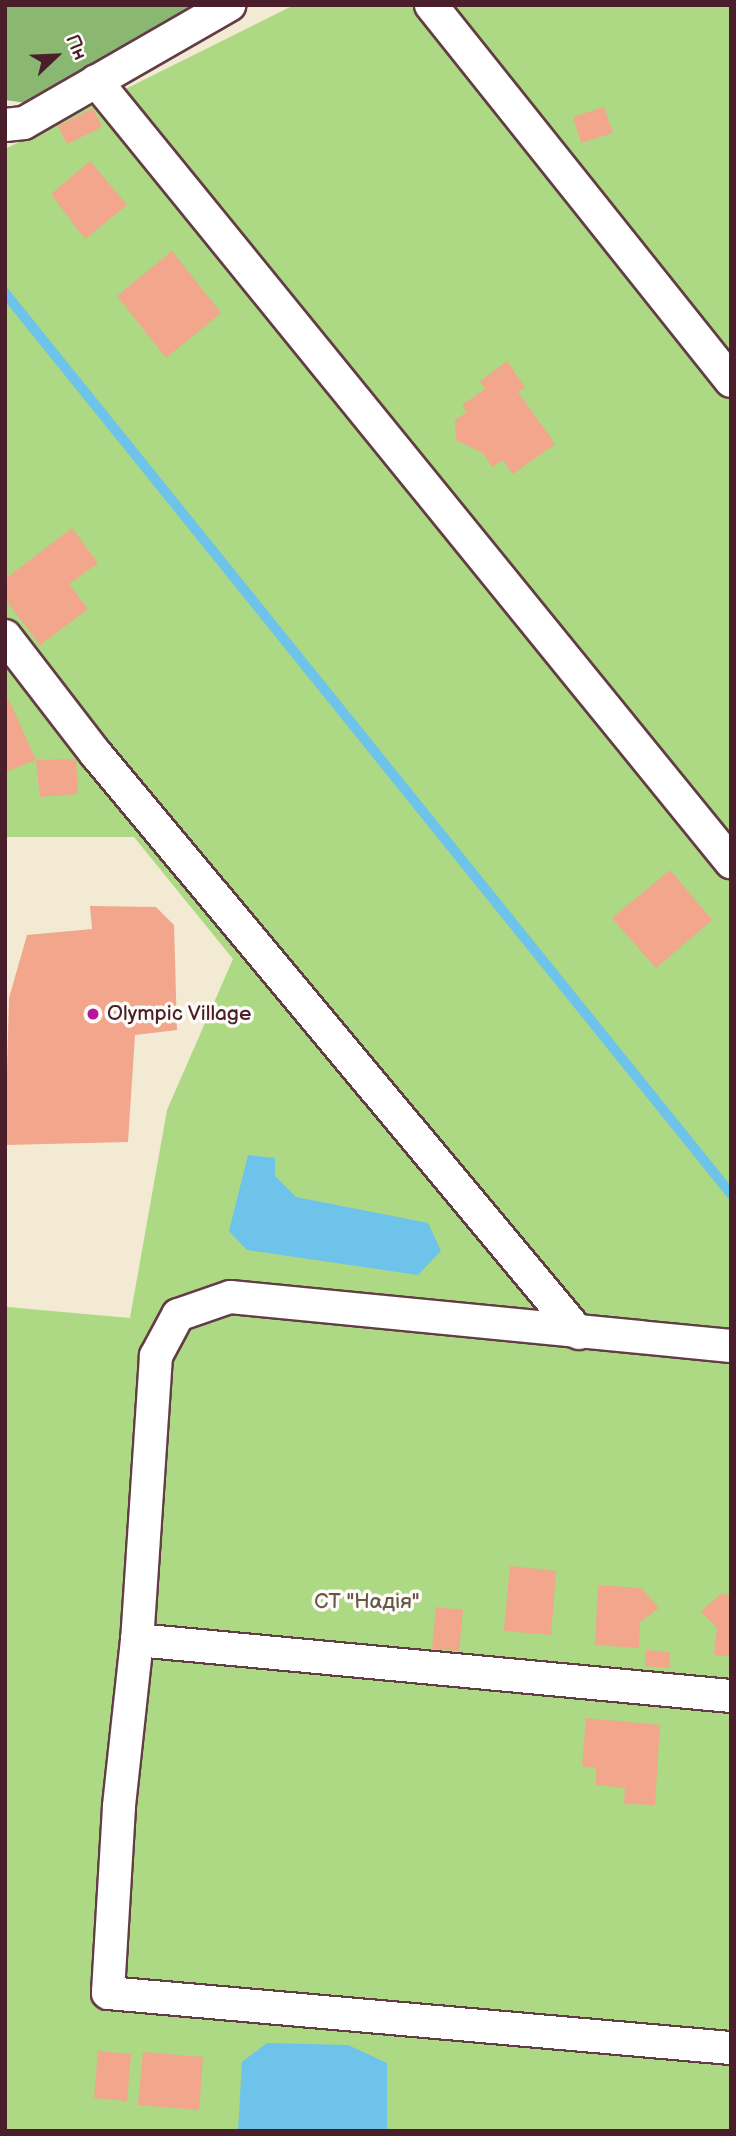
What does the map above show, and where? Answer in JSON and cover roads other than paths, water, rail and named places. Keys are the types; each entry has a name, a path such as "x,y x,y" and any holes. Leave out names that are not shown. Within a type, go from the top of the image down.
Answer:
{"lane":[{"path":"5,125 24,123 229,5"},
{"path":"431,5 731,381"},
{"path":"96,82 731,862"},
{"path":"5,636 96,754 579,1333"},
{"path":"731,1346 230,1297 178,1315 156,1356 137,1640 119,1807 108,1993 731,2048"},
{"path":"137,1640 731,1696"}],"water":[{"path":"248,1155 275,1158 275,1176 296,1197 428,1223 441,1251 418,1275 247,1250 229,1231"},
{"path":"267,2043 348,2045 387,2063 387,2131 238,2131 242,2062"}],"waterway":[{"path":"5,293 731,1194"}],"place":[{"name":"Olympic Village","path":"93,1014"}],"park label":[{"name":"СТ \"Надія\"","path":"367,1602"}]}
